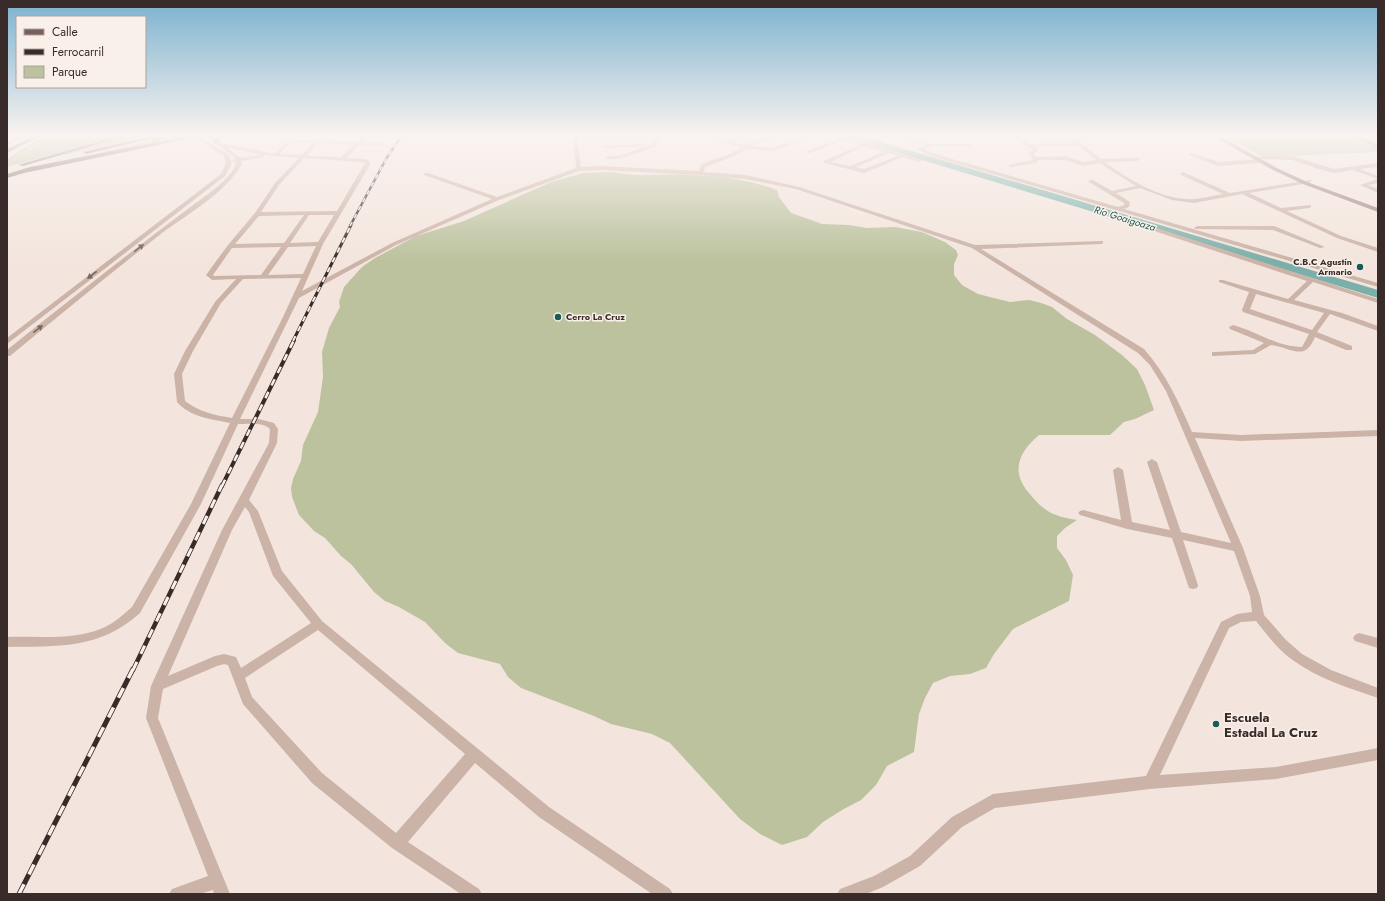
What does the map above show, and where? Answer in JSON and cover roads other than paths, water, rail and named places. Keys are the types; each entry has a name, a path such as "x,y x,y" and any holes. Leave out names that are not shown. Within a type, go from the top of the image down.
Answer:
{"main road":[{"path":"1297,177 1378,210"},
{"path":"1307,182 1378,207"}],"street":[{"path":"7,342 219,177"},
{"path":"7,354 228,177"},
{"path":"283,177 257,214 230,246 209,277 241,278 305,276"},
{"path":"7,642 86,638 108,631 127,620 136,610 196,504 240,421 320,244 360,177"},
{"path":"435,177 497,199"},
{"path":"296,297 394,244 497,199 557,177"},
{"path":"745,177 797,188 935,233 974,248 1141,351 1153,364 1170,391 1238,548 1255,596 1259,617 1281,643 1303,661 1337,679 1378,693"},
{"path":"1010,177 1378,285"},
{"path":"1125,177 1142,186 1179,201 1194,201 1229,196 1307,182"},
{"path":"1189,177 1229,196"},
{"path":"1378,180 1363,185 1378,191"},
{"path":"1091,181 1127,202 1128,204 1124,207 1118,208"},
{"path":"1110,193 1142,186"},
{"path":"1244,193 1339,237 1378,250"},
{"path":"184,205 195,205"},
{"path":"1279,210 1309,206"},
{"path":"263,277 308,213"},
{"path":"257,214 339,213"},
{"path":"1144,226 1378,301"},
{"path":"1187,228 1274,228 1322,247"},
{"path":"144,236 156,235"},
{"path":"974,248 1101,242"},
{"path":"230,246 320,244"},
{"path":"177,894 219,887 152,718 157,686 227,530 244,500 273,443 275,436 271,424 206,416 192,410 181,402 178,374 189,351 218,302 241,278"},
{"path":"1289,301 1312,280"},
{"path":"1221,281 1253,292 1328,312 1378,329"},
{"path":"76,289 89,288"},
{"path":"1253,292 1246,310 1313,333 1349,348"},
{"path":"59,301 73,301"},
{"path":"1233,327 1270,343 1295,349 1304,349 1328,312"},
{"path":"1215,354 1255,352 1270,343"},
{"path":"1188,435 1241,438 1378,433"},
{"path":"1152,462 1178,536 1193,586"},
{"path":"1118,470 1127,525"},
{"path":"244,500 253,511 276,572 318,624 473,755 544,812 665,894"},
{"path":"1083,513 1127,525 1238,548"},
{"path":"1150,782 1225,624 1234,619 1246,616 1259,617"},
{"path":"238,676 318,624"},
{"path":"1359,638 1378,642"},
{"path":"157,686 215,661 224,659 232,661 247,700 318,778 397,843 474,894"},
{"path":"845,894 878,882 915,861 957,822 993,802 1042,794 1150,782 1276,773 1378,754"},
{"path":"397,843 473,755"}],"waterway":[{"name":"Río Goaigoaza","path":"989,177 1378,294"}],"railway":[{"path":"350,226 376,177"},
{"path":"293,341 351,225"},
{"path":"222,486 294,340"},
{"path":"133,670 222,485"},
{"path":"19,894 133,669"}],"place":[{"name":"C.B.C Agustín Armario","path":"1360,267"},
{"name":"Cerro La Cruz","path":"558,317"},
{"name":"Escuela Estadal La Cruz","path":"1216,724"}]}
